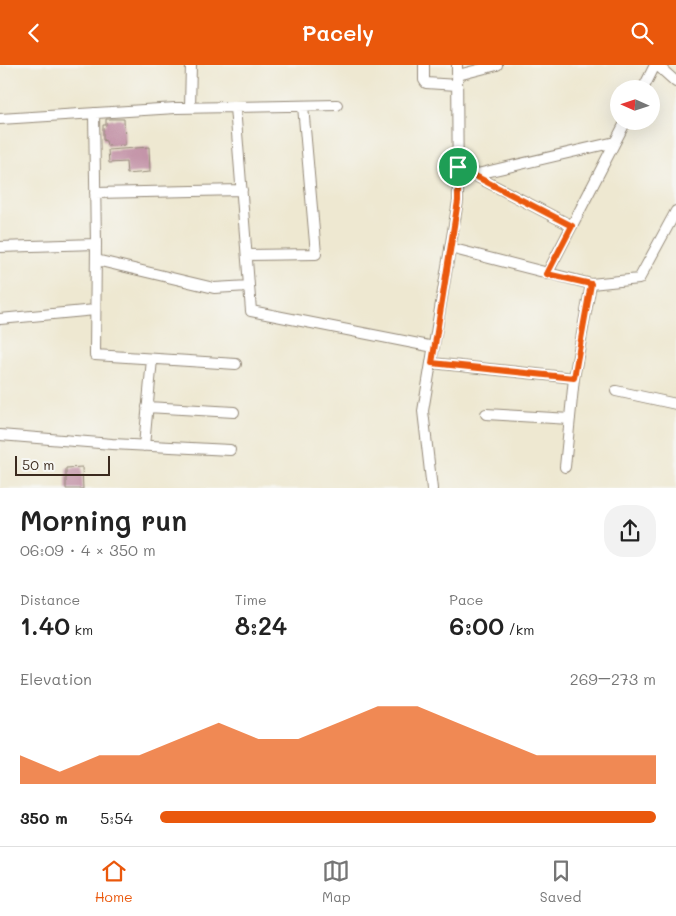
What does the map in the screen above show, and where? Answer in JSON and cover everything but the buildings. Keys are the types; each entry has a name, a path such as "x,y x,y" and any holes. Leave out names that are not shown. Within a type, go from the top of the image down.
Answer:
{"street":[{"path":"190,107 191,65"},
{"path":"424,65 424,80 426,83 497,65"},
{"path":"648,80 656,65 676,82"},
{"path":"432,488 422,411 432,363 458,201 457,75"},
{"path":"0,119 190,107 337,105"},
{"path":"247,255 316,254 303,106"},
{"path":"235,107 251,311 434,347"},
{"path":"94,113 95,355 236,364"},
{"path":"547,274 622,130"},
{"path":"473,175 616,142"},
{"path":"458,167 572,226"},
{"path":"95,193 242,189"},
{"path":"450,248 591,284 639,279 676,211"},
{"path":"0,247 96,244"},
{"path":"96,260 214,288 249,286"},
{"path":"565,467 574,378 591,284"},
{"path":"0,319 95,310"},
{"path":"144,446 152,359"},
{"path":"432,363 574,378"},
{"path":"616,391 676,404"},
{"path":"147,407 234,412"},
{"path":"486,413 570,419"},
{"path":"0,435 144,446 230,450"}],"route":[{"path":"458,167 572,226 547,274 591,284 574,378 432,363 458,201 458,167"}]}
